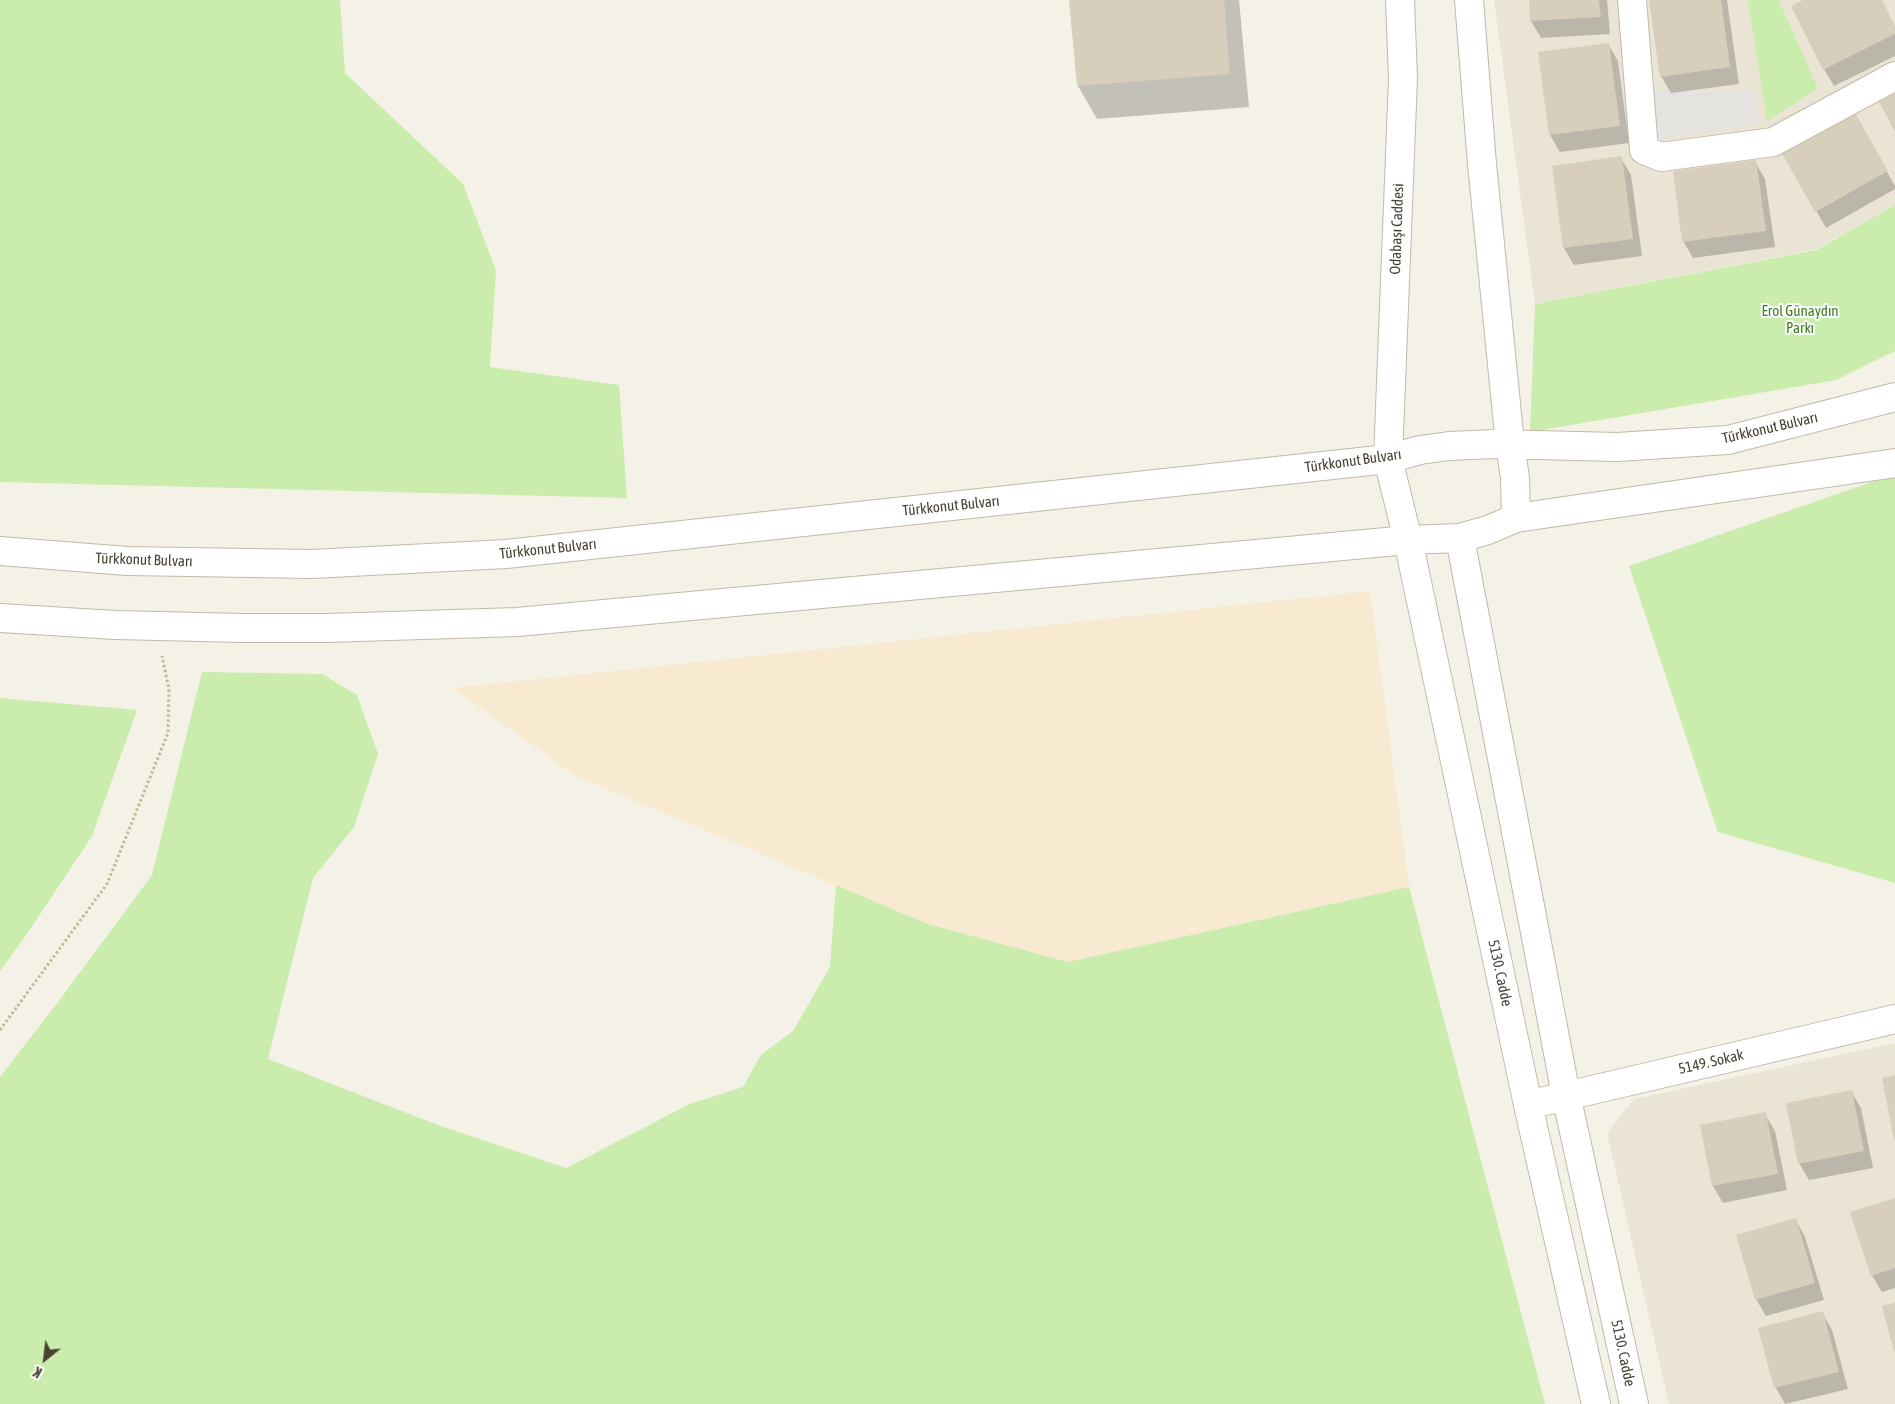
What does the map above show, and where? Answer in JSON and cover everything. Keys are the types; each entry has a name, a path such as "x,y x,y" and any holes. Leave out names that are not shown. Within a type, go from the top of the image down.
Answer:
{"street":[{"name":"Odabaşı Caddesi","path":"1400,0 1402,78 1388,459 1408,540"},
{"path":"1469,0 1482,164 1510,444 1516,478 1516,518"},
{"path":"1632,0 1644,150 1661,157 1773,142 1895,76"},
{"name":"Türkkonut Bulvarı","path":"0,551 127,561 312,564 506,554 1388,459 1420,450 1449,446 1510,444 1617,447 1728,440 1895,397"},
{"path":"0,618 155,626 327,628 517,622 1408,540 1460,538 1488,530 1516,518 1895,463"},
{"name":"5130. Cadde","path":"1460,538 1566,1095 1634,1404"},
{"name":"5130. Cadde","path":"1408,540 1528,1105 1596,1404"},
{"name":"5149. Sokak","path":"1528,1105 1895,1019"}],"path":[{"path":"0,1030 107,884 168,733 169,689 155,626"}],"shaded area":[{"path":"1494,0 1895,0 1895,205 1816,249 1535,304"},
{"path":"1648,92 1755,92 1760,123 1658,139"},
{"path":"1370,591 1409,887 1068,962 928,924 578,777 452,688"},
{"path":"1895,1043 1895,1404 1669,1404 1607,1133 1634,1099"}],"green space":[{"path":"0,0 340,0 345,73 463,184 496,270 490,367 619,385 627,498 0,482"},
{"path":"1748,0 1781,0 1779,1 1818,88 1767,121"},
{"name":"Erol Günaydın Parkı","path":"1895,205 1895,351 1836,380 1530,432 1535,304 1816,250"},
{"path":"1895,474 1895,883 1718,832 1629,566"},
{"path":"202,672 322,674 357,695 378,754 354,827 313,878 268,1059 435,1124 566,1168 690,1104 743,1087 761,1055 793,1031 830,967 836,885 928,924 1068,962 1409,887 1545,1404 0,1404 0,1077 152,875"},
{"path":"0,698 137,710 92,836 0,971"}],"building":[{"path":"1069,0 1224,0 1230,74 1077,86"},
{"path":"1529,0 1599,0 1601,17 1530,21"},
{"path":"1649,0 1721,0 1730,67 1660,77"},
{"path":"1803,0 1882,0 1895,27 1895,34 1823,70 1791,6"},
{"path":"1609,43 1620,126 1549,135 1538,52"},
{"path":"1895,84 1895,132 1875,94"},
{"path":"1853,109 1888,171 1815,212 1780,150"},
{"path":"1622,156 1633,239 1563,248 1552,166"},
{"path":"1756,160 1766,231 1682,242 1673,171"},
{"path":"1895,1075 1895,1139 1894,1140 1882,1078"},
{"path":"1852,1090 1864,1151 1798,1164 1786,1103"},
{"path":"1766,1112 1778,1174 1712,1186 1700,1125"},
{"path":"1895,1198 1895,1268 1871,1276 1850,1212"},
{"path":"1796,1218 1815,1283 1755,1300 1736,1235"},
{"path":"1895,1303 1895,1351 1894,1351 1882,1306"},
{"path":"1823,1311 1839,1372 1774,1388 1758,1328"}]}
